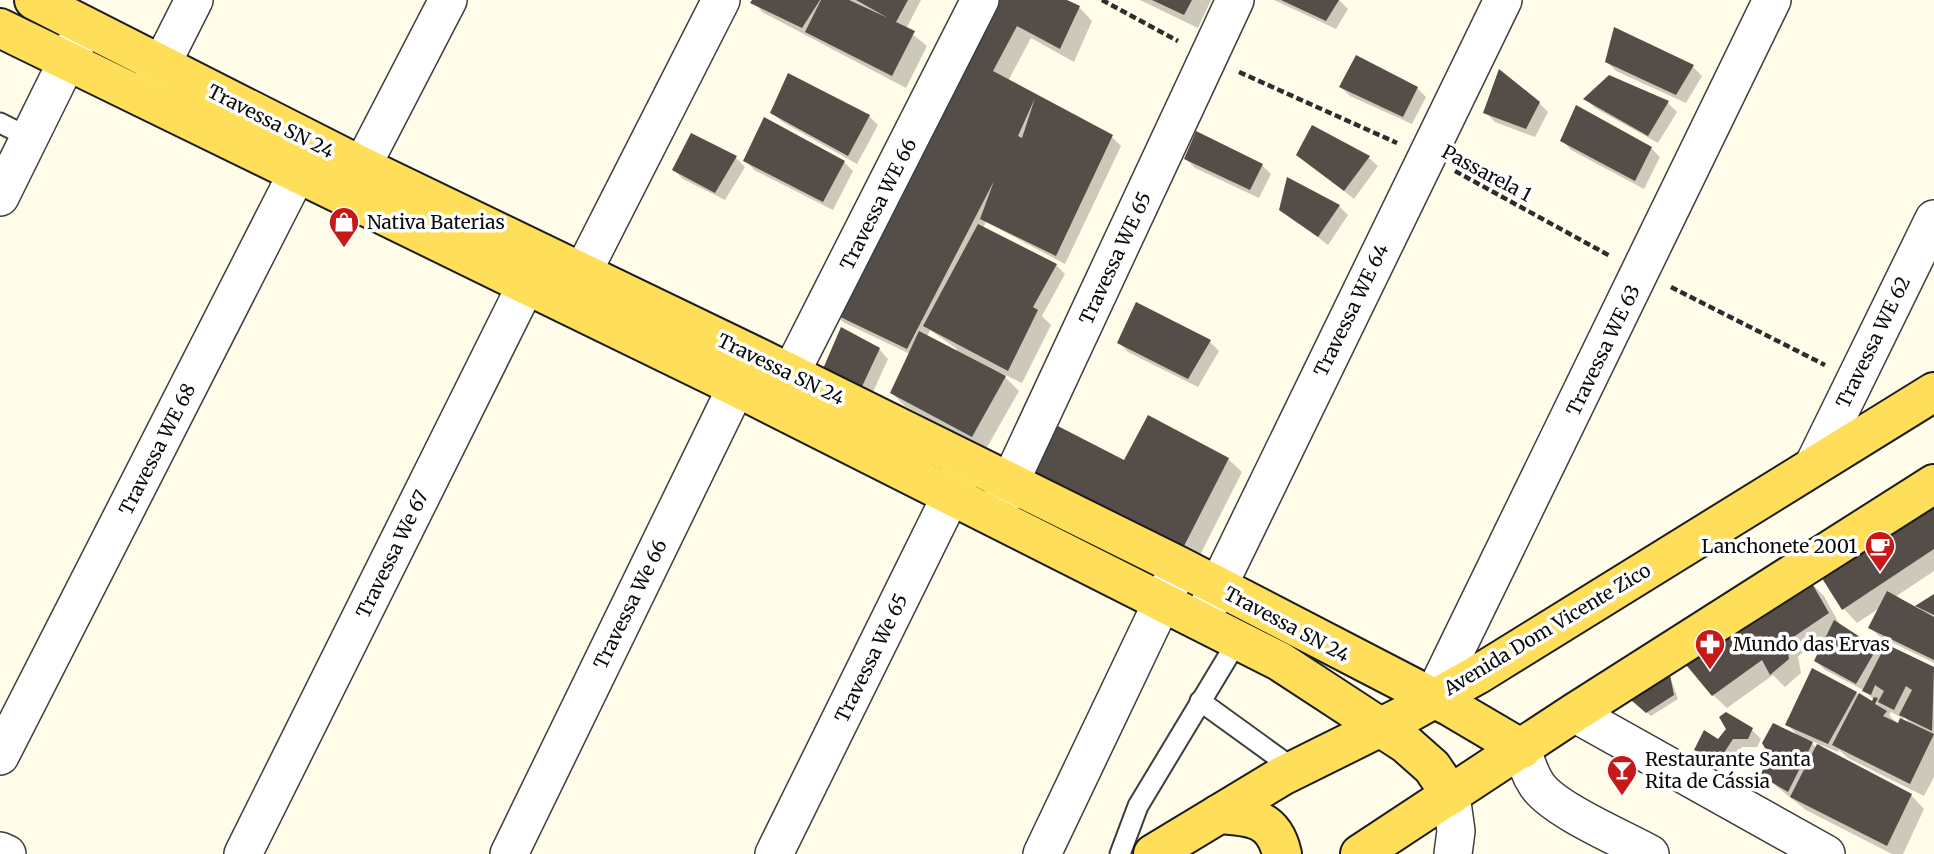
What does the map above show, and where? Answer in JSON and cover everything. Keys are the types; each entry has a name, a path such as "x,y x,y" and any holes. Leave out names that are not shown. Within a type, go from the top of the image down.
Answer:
{"main road":[{"name":"Travessa SN 24","path":"34,0 85,26 153,81 533,271 744,371 1002,499 1163,601 1209,604 1432,699 1522,748"},
{"name":"Travessa SN 24","path":"0,27 69,61 153,81"},
{"name":"Avenida Dom Vicente Zico","path":"1153,854 1294,769 1476,675 1934,392"},
{"path":"1360,854 1574,713 1934,484"},
{"name":"Travessa SN 24","path":"1002,499 1179,566 1238,640 1320,686 1381,726 1432,767 1451,795"},
{"path":"1219,814 1246,816 1270,827 1275,832 1282,854"}],"street":[{"path":"153,81 194,0"},
{"path":"354,182 448,0"},
{"path":"573,289 721,0"},
{"name":"Travessa WE 66","path":"782,390 980,0"},
{"name":"Travessa WE 65","path":"1002,499 1235,0"},
{"name":"Travessa WE 64","path":"1209,604 1503,0"},
{"name":"Travessa WE 63","path":"1432,699 1772,0"},
{"path":"0,197 15,131 69,61 85,26"},
{"name":"Travessa WE 68","path":"0,757 305,158"},
{"name":"Travessa WE 62","path":"1813,466 1934,219"},
{"name":"Travessa We 67","path":"243,854 533,271"},
{"name":"Travessa We 66","path":"509,854 744,371"},
{"name":"Travessa We 65","path":"774,854 960,478"},
{"path":"1042,854 1179,566"},
{"path":"1574,713 1826,854"},
{"path":"1522,748 1527,768 1537,786 1551,800 1650,854"},
{"path":"1451,795 1455,811 1453,854"},
{"path":"0,851 7,854"}],"lane":[{"path":"1120,854 1138,807 1238,640"},
{"path":"1200,701 1294,769"}],"path":[{"name":"Passarela 1","path":"1102,0 1208,58 1427,156 1641,272 1854,380"}],"building":[{"path":"752,0 820,0 802,28 750,3"},
{"path":"821,0 849,0 888,18 856,0 908,0 896,22 915,31 892,76 805,32"},
{"path":"993,0 1067,0 1080,6 1060,49 1017,26 993,71 1113,135 1056,256 980,219 994,181 907,349 832,313","holes":["1035,98 1022,138 1018,136"]},
{"path":"1152,0 1192,0 1184,15"},
{"path":"1281,0 1339,0 1326,21"},
{"path":"1614,27 1694,65 1676,95 1605,62"},
{"path":"1356,55 1418,87 1403,117 1339,87"},
{"path":"1499,69 1540,102 1526,129 1483,113"},
{"path":"788,73 870,115 848,156 770,113"},
{"path":"1609,75 1669,101 1648,136 1583,99"},
{"path":"1576,105 1652,147 1635,181 1560,141"},
{"path":"764,117 845,161 823,202 743,161"},
{"path":"1312,125 1370,156 1344,191 1296,155"},
{"path":"1196,131 1263,164 1250,190 1184,159"},
{"path":"691,133 737,156 715,193 672,170"},
{"path":"1287,177 1340,205 1318,237 1279,210"},
{"path":"978,224 1057,264 1033,307 1038,310 1008,371 923,326"},
{"path":"1136,302 1211,340 1188,379 1117,343"},
{"path":"841,327 880,348 858,395 819,378"},
{"path":"919,331 1006,376 972,437 890,393"},
{"path":"1148,415 1229,458 1184,546 1032,472 1052,423 1124,460"},
{"path":"1934,502 1934,549 1842,610 1820,575"},
{"path":"1810,580 1829,613 1786,642 1789,659 1770,675 1762,660 1712,696 1682,660"},
{"path":"1887,591 1934,617 1934,660 1868,628"},
{"path":"1934,594 1934,615 1915,606"},
{"path":"1834,620 1877,648 1856,684 1814,661"},
{"path":"1886,644 1934,667 1932,731 1899,715 1912,690 1906,686 1894,710 1878,702 1884,691 1875,685 1871,695 1862,691"},
{"path":"1812,668 1857,692 1828,744 1785,725"},
{"path":"1670,675 1674,695 1646,713 1631,700"},
{"path":"1859,693 1872,701 1874,697 1878,698 1875,704 1887,711 1883,716 1898,723 1900,718 1934,734 1910,784 1832,745"},
{"path":"1726,712 1753,728 1748,739 1733,739 1718,762 1694,750 1704,730 1718,739 1726,729 1719,717"},
{"path":"1773,723 1813,742 1788,792 1760,775 1770,757 1762,743"},
{"path":"1817,744 1912,794 1887,846 1790,797"}],"place":[{"name":"Nativa Baterias","path":"344,249"},
{"name":"Lanchonete 2001","path":"1880,573"},
{"name":"Mundo das Ervas","path":"1710,671"},
{"name":"Restaurante Santa Rita de Cássia","path":"1622,797"}]}
